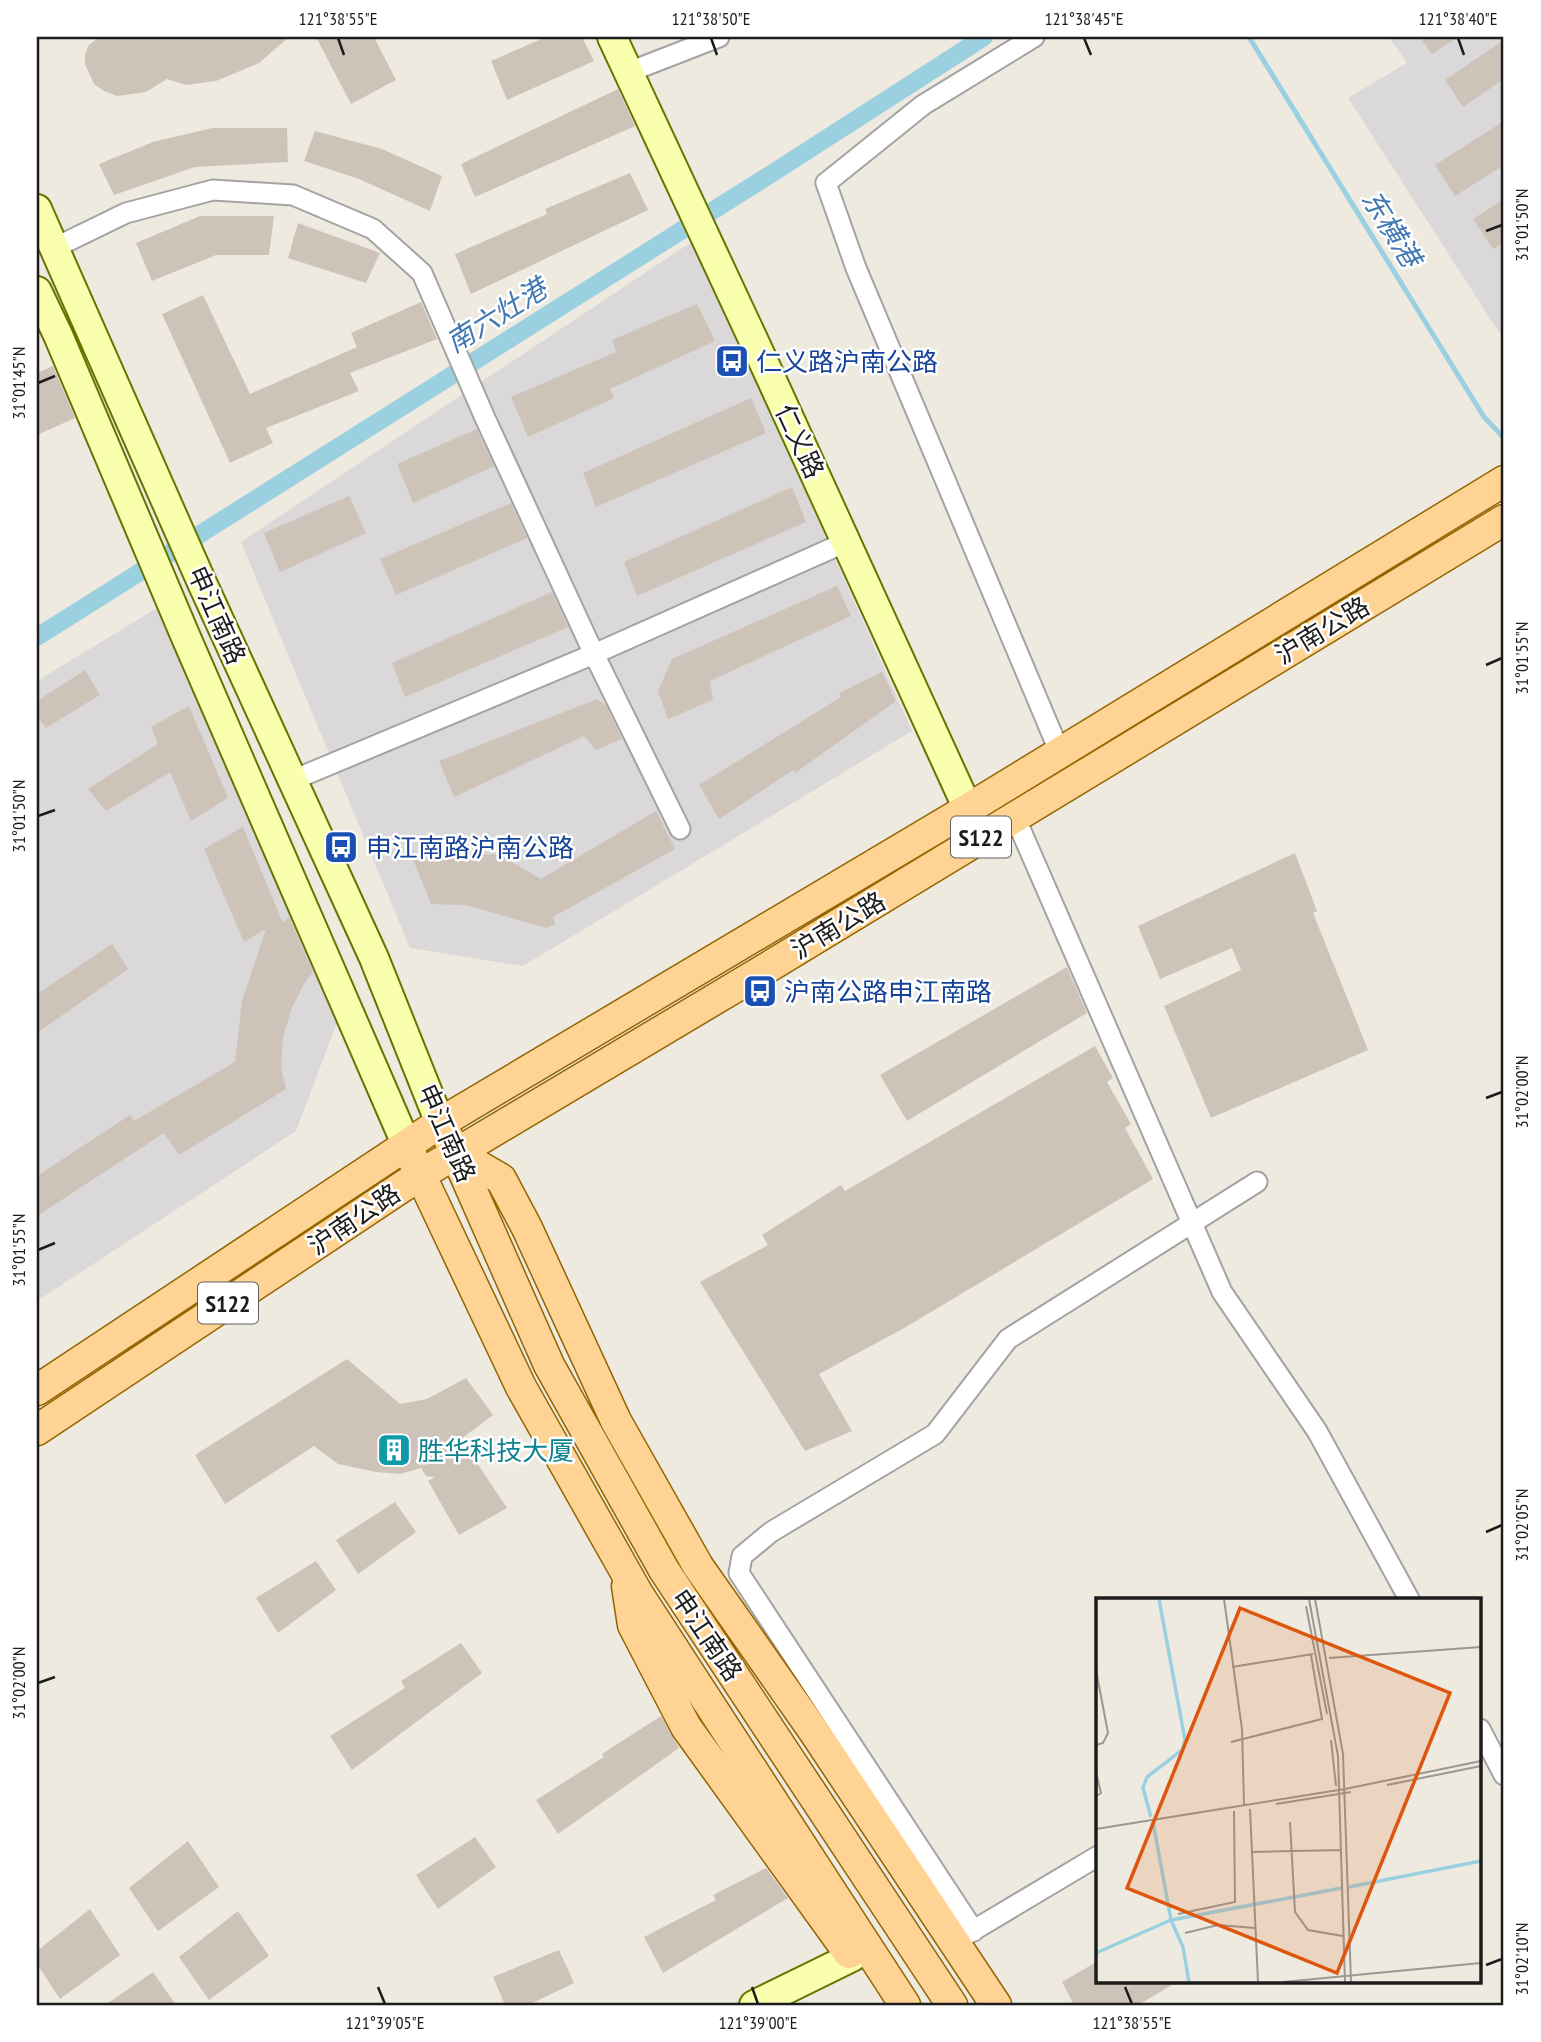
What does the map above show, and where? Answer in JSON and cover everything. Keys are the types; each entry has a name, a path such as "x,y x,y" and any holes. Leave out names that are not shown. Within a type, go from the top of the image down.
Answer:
{"main road":[{"name":"仁义路","path":"612,37 968,809"},
{"name":"申江南路","path":"37,209 200,579 374,958 440,1123 458,1154 549,1365 664,1570 953,2005"},
{"name":"申江南路","path":"37,291 407,1146 522,1387 638,1594 905,2005"},
{"name":"沪南公路","path":"37,1390 440,1123 968,809 1502,482"},
{"name":"沪南公路","path":"37,1430 420,1175 1504,520"},
{"path":"458,1154 502,1178 616,1421 698,1566 964,1936 996,2005"},
{"path":"616,1421 649,1507 664,1570"},
{"path":"625,1572 633,1625 686,1727 852,1957 883,2005"},
{"path":"754,2005 852,1957"}],"street":[{"path":"629,72 719,37"},
{"path":"1034,37 923,105 826,183 856,268 1060,753"},
{"path":"54,248 126,214 213,190 293,195 373,229 422,273 594,654 680,829"},
{"path":"292,780 594,654 846,542"},
{"path":"1015,817 1222,1292 1317,1431 1408,1598"},
{"path":"1096,1857 964,1936 739,1573 742,1556 771,1532 935,1434 1008,1339 1257,1182"},
{"path":"1482,1733 1504,1775"}],"shaded area":[{"path":"1389,37 1504,37 1504,340 1348,98 1407,63"},
{"path":"693,241 912,731 523,966 410,948 241,542"},
{"path":"157,608 342,1009 296,1131 37,1301 37,681"}],"building":[{"path":"99,37 289,37 259,63 216,81 186,85 167,79 146,92 117,96 94,84 85,64 89,45"},
{"path":"316,37 374,37 396,80 351,104"},
{"path":"546,37 582,37 594,61 507,100 491,61"},
{"path":"1420,37 1458,37 1432,54"},
{"path":"1504,40 1504,79 1463,107 1445,80"},
{"path":"618,89 635,126 475,197 461,164"},
{"path":"1504,121 1504,165 1455,196 1435,165"},
{"path":"212,128 287,128 288,162 195,167 114,195 99,164 153,142"},
{"path":"315,131 382,149 442,176 430,211 359,179 304,161"},
{"path":"630,173 648,210 471,294 455,254 547,214 545,209"},
{"path":"1504,199 1504,242 1493,249 1473,219"},
{"path":"200,216 274,216 269,255 216,255 152,281 136,243"},
{"path":"298,223 380,253 366,283 288,258"},
{"path":"203,295 250,394 357,347 351,333 421,302 437,339 350,373 359,391 266,428 273,443 230,463 162,314"},
{"path":"697,304 715,341 610,389 614,398 528,437 511,397 616,352 612,340"},
{"path":"53,366 75,418 37,435 37,373"},
{"path":"751,398 766,433 596,507 583,473"},
{"path":"477,429 494,466 413,503 397,464"},
{"path":"792,487 806,522 637,596 624,562"},
{"path":"349,496 366,533 280,572 264,533"},
{"path":"511,503 527,538 396,595 380,559"},
{"path":"837,586 851,616 710,681 713,700 668,719 658,691 672,659"},
{"path":"552,592 568,627 405,697 392,663"},
{"path":"85,670 100,695 46,728 37,716 37,701"},
{"path":"882,672 896,701 795,773 793,770 719,819 699,785 841,697 839,693"},
{"path":"597,699 606,705 622,739 596,750 584,736 454,797 439,761"},
{"path":"189,706 228,798 191,821 170,772 106,811 88,789 158,744 151,727"},
{"path":"656,811 675,849 553,917 555,924 547,928 466,905 431,904 412,857 498,854 541,879"},
{"path":"243,827 283,923 289,917 313,972 291,1010 283,1038 281,1067 286,1089 179,1155 164,1133 37,1216 37,1176 130,1115 134,1121 235,1062 242,1001 266,929 244,942 204,849"},
{"path":"1295,853 1317,911 1313,913 1368,1050 1211,1118 1164,1006 1241,970 1232,948 1160,979 1138,926"},
{"path":"112,944 128,969 37,1033 37,994"},
{"path":"1067,967 1087,1013 907,1121 880,1075"},
{"path":"1095,1046 1113,1078 1107,1082 1131,1124 1125,1128 1153,1179 906,1327 819,1374 852,1431 805,1451 700,1282 768,1245 762,1235 841,1185 845,1191"},
{"name":"胜华科技大厦","path":"347,1359 400,1404 427,1399 466,1378 493,1415 461,1439 507,1508 459,1535 428,1481 435,1477 426,1476 421,1468 400,1474 376,1472 338,1464 314,1446 225,1504 195,1455"},
{"path":"395,1502 416,1532 358,1574 336,1540"},
{"path":"316,1561 336,1590 278,1633 256,1598"},
{"path":"461,1643 482,1673 352,1770 330,1736 405,1688 401,1681"},
{"path":"661,1716 679,1748 558,1834 536,1800 604,1757 602,1754"},
{"path":"475,1837 496,1867 438,1909 416,1875"},
{"path":"188,1841 219,1887 158,1931 129,1888"},
{"path":"766,1868 788,1898 663,1973 644,1937 716,1900 713,1895"},
{"path":"90,1909 120,1955 60,1999 37,1964 37,1951"},
{"path":"238,1911 269,1956 209,2000 179,1957"},
{"path":"559,1950 574,1983 528,2005 505,2005 493,1977"},
{"path":"1096,1962 1096,1982 1177,1982 1138,2005 1074,2005 1062,1982"},
{"path":"153,1972 176,2005 105,2005"}],"waterway":[{"name":"南六灶港","path":"37,637 984,37"},
{"name":"东横港","path":"1249,37 1484,417 1504,438"}],"place":[{"name":"仁义路沪南公路","path":"732,361"},
{"name":"申江南路沪南公路","path":"341,847"},
{"name":"沪南公路申江南路","path":"760,991"},
{"name":"胜华科技大厦","path":"394,1450"}]}
